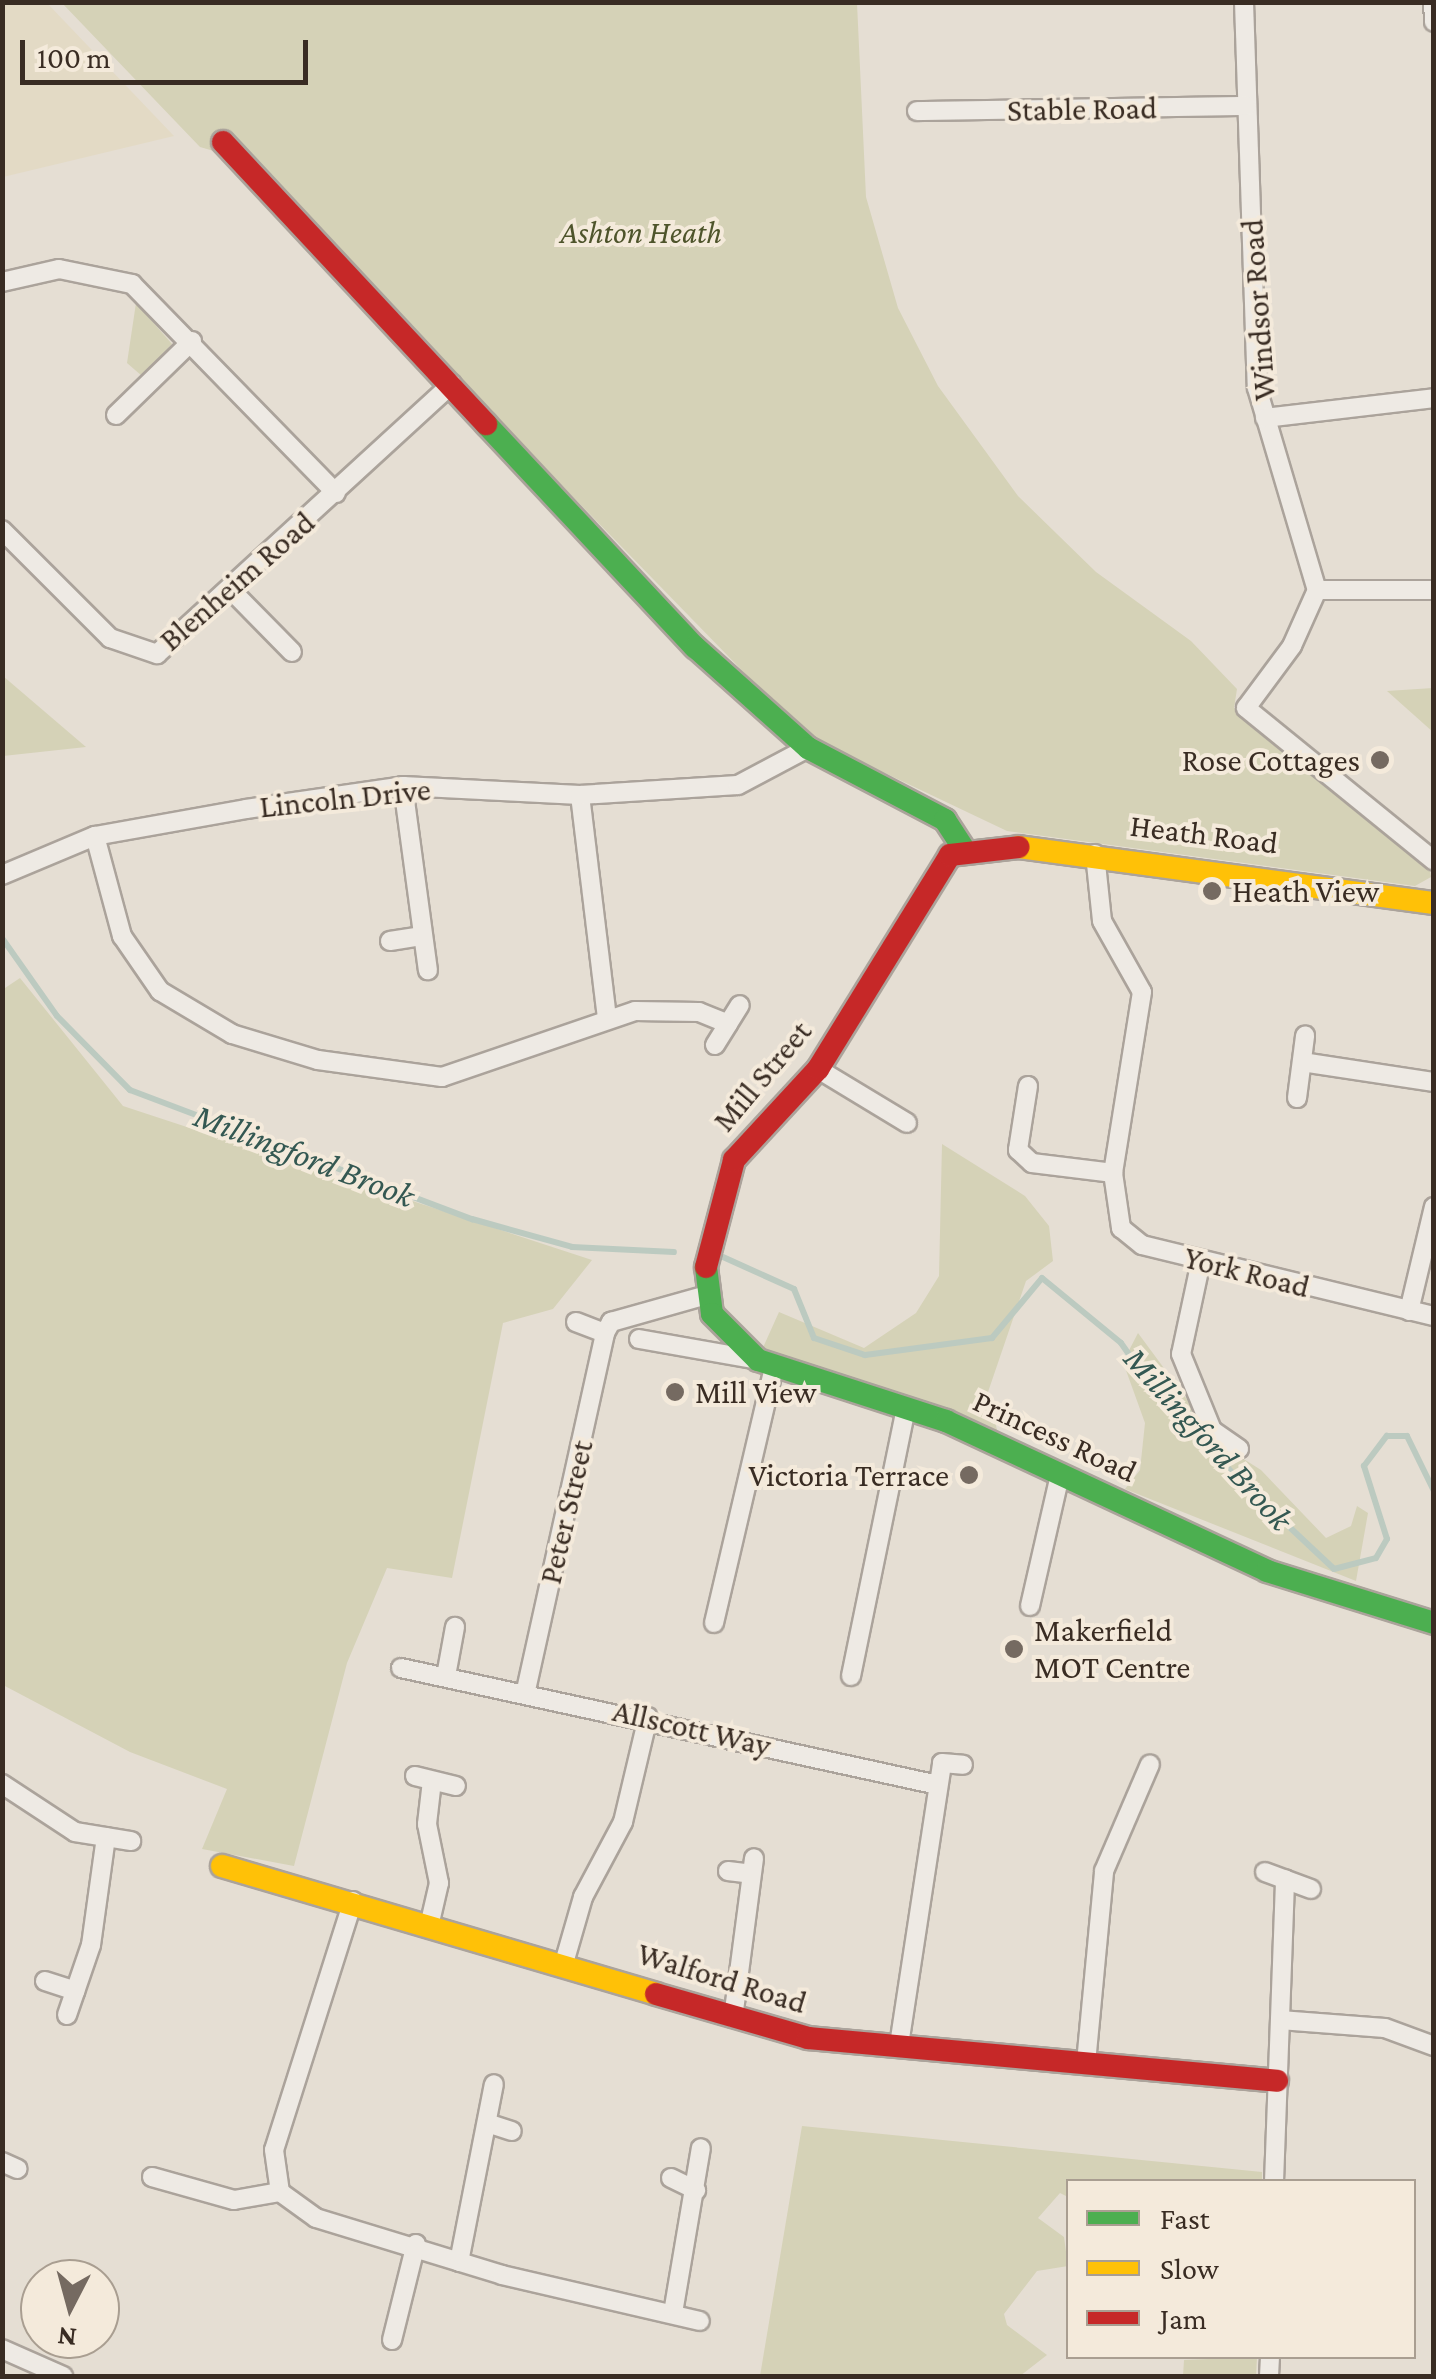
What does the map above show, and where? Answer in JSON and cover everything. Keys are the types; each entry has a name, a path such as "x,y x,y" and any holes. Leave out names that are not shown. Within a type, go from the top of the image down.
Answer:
{"street":[{"name":"Windsor Road","path":"1244,2 1265,418 1317,590"},
{"path":"1433,2 1434,22"},
{"name":"Stable Road","path":"916,111 1248,106"},
{"path":"222,142 695,648 808,748 945,820 964,849"},
{"name":"Blenheim Road","path":"2,282 59,269 100,272 132,284 192,341 336,494"},
{"path":"116,415 192,341"},
{"name":"Blenheim Road","path":"2,530 134,653 174,644 452,384"},
{"path":"1265,418 1434,398"},
{"path":"1434,590 1317,590 1292,646 1246,708 1434,861"},
{"path":"233,592 292,652"},
{"name":"Lincoln Drive","path":"2,875 95,836 403,786 580,795 738,785 808,748"},
{"path":"403,786 428,970"},
{"path":"580,795 607,1018"},
{"path":"95,836 105,891 138,963 160,991 232,1034 385,1076 442,1077 607,1018 668,1008 728,1024"},
{"name":"Heath Road","path":"964,849 1095,854 1434,904"},
{"name":"Mill Street","path":"707,1295 718,1190 749,1140 818,1069 938,870 964,849"},
{"name":"York Road","path":"1095,854 1102,921 1142,992 1113,1173 1121,1228 1142,1245 1434,1316"},
{"path":"390,941 423,936"},
{"path":"715,1045 740,1005"},
{"path":"1297,1098 1305,1036"},
{"path":"1302,1062 1434,1082"},
{"path":"818,1069 907,1123"},
{"path":"1028,1086 1018,1150 1032,1164 1113,1173"},
{"path":"1409,1311 1434,1207"},
{"path":"1201,1260 1182,1354 1212,1430 1239,1450"},
{"path":"576,1322 605,1333 611,1322 707,1295 723,1330 766,1364 714,1624"},
{"name":"Peter Street","path":"526,1690 605,1333"},
{"name":"Princess Road","path":"639,1339 766,1364 906,1408 1268,1570 1434,1623"},
{"path":"851,1676 906,1408"},
{"path":"1030,1606 1060,1475"},
{"path":"446,1676 455,1626"},
{"name":"Allscott Way","path":"402,1668 526,1690 938,1785"},
{"path":"564,1963 583,1897 623,1822 648,1718"},
{"path":"898,2044 942,1764 963,1765"},
{"path":"1086,2063 1104,1871 1150,1764"},
{"path":"430,1922 439,1883 424,1778 456,1786"},
{"path":"2,1784 75,1832 131,1841"},
{"path":"67,2015 99,1906 106,1838"},
{"name":"Walford Road","path":"222,1866 430,1922 808,2038 1277,2080"},
{"path":"728,1871 753,1866 733,2018"},
{"path":"1265,1872 1310,1889"},
{"path":"1274,2179 1285,1880"},
{"path":"280,2192 274,2150 353,1901"},
{"path":"45,1981 74,1991"},
{"path":"1280,2020 1385,2028 1434,2046"},
{"path":"459,2262 494,2084"},
{"path":"487,2123 512,2131"},
{"path":"673,2313 701,2148"},
{"path":"152,2178 234,2200 280,2192 316,2218 416,2244 459,2262 700,2321"},
{"path":"671,2178 696,2190"},
{"path":"392,2340 416,2244"},
{"path":"10,2352 63,2376"}],"shaded area":[{"path":"2,3 47,3 174,136 3,177"}],"green space":[{"name":"Ashton Heath","path":"62,3 857,3 866,197 898,308 938,386 1018,496 1096,572 1191,641 1237,689 1234,708 1429,866 1431,877 1415,886 1007,831 805,735 245,160 200,147"},
{"path":"136,303 172,344 142,376 127,363"},
{"path":"3,676 86,747 3,756"},
{"path":"1433,688 1433,732 1387,691"},
{"path":"20,978 123,1106 592,1260 553,1309 503,1323 452,1578 387,1568 347,1663 294,1866 202,1849 227,1789 130,1752 3,1685 2,990"},
{"path":"942,1144 1025,1196 1049,1226 1053,1261 1026,1281 988,1392 998,1434 761,1352 779,1312 864,1348 916,1313 939,1276"},
{"path":"1138,1333 1220,1444 1261,1470 1326,1538 1351,1526 1357,1506 1368,1513 1356,1581 1125,1489 1140,1470 1145,1423 1123,1362"},
{"path":"802,2126 1262,2172 1262,2179 1066,2179 1066,2196 1060,2193 1038,2218 1064,2237 1066,2266 1037,2271 1004,2314 1007,2325 1047,2355 1020,2376 760,2376"},
{"path":"1257,2359 1256,2376 1183,2376 1184,2360"}],"waterway":[{"name":"Millingford Brook","path":"2,938 57,1016 130,1090 472,1219 572,1247 674,1252"},
{"path":"723,1257 794,1289 814,1338 865,1355 992,1338 1042,1278 1121,1343 1144,1376 1209,1430 1207,1443 1234,1475 1334,1569 1376,1558 1387,1539 1364,1466 1387,1436 1407,1436 1434,1491"}],"traffic: fast":[{"path":"486,424 695,647 808,748 945,820 964,849"},
{"path":"706,1267 712,1314 758,1360 946,1421 1267,1571 1434,1623"}],"traffic: slow":[{"path":"1019,847 1434,903"},
{"path":"222,1866 656,1994"}],"traffic: jam":[{"path":"223,142 486,424"},
{"path":"706,1267 734,1160 818,1069 950,855 1019,847"},
{"path":"656,1994 808,2038 1277,2081"}],"place":[{"name":"Rose Cottages","path":"1380,760"},
{"name":"Heath View","path":"1212,891"},
{"name":"Mill View","path":"675,1392"},
{"name":"Victoria Terrace","path":"969,1475"},
{"name":"Makerfield MOT Centre","path":"1014,1649"}]}
